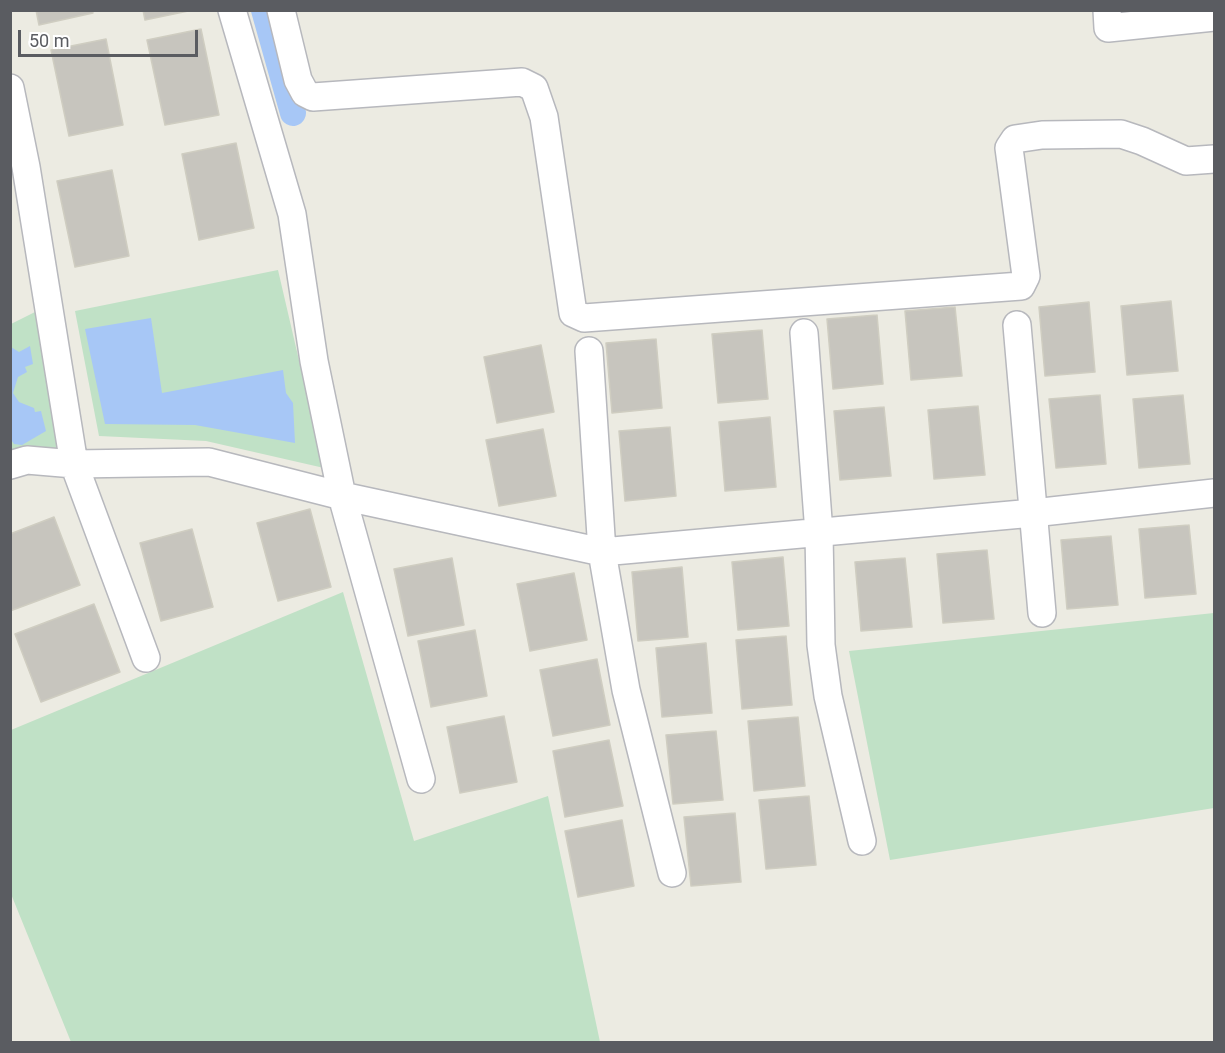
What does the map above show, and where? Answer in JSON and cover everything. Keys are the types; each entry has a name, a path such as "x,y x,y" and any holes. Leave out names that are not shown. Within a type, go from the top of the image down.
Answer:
{"street":[{"path":"232,10 292,214 314,361 342,496 421,779"},
{"path":"281,10 298,80 305,93 313,97 522,82 534,88 544,117 573,313 584,318 1021,286 1026,276 1009,148 1015,138 1042,135 1121,134 1186,161 1215,159"},
{"path":"1107,10 1108,28 1215,17"},
{"path":"10,88 26,167 74,464 146,658"},
{"path":"1017,325 1042,613"},
{"path":"804,333 819,533 821,645 831,707 862,841"},
{"path":"589,351 602,552 626,690 672,873"},
{"path":"10,465 27,460 74,464 209,462 342,496 602,552 1033,513 1215,493"}],"green space":[{"path":"278,270 324,468 206,441 99,436 75,311"},
{"path":"39,310 64,449 11,463 11,324"},
{"path":"343,592 414,841 548,796 600,1042 71,1042 11,894 11,730"},
{"path":"1214,613 1214,808 890,860 849,651"}],"water":[{"path":"151,318 162,393 283,370 286,393 293,403 295,443 195,425 105,424 85,329"},
{"path":"30,346 33,364 25,367 27,372 18,377 13,393 19,402 34,408 35,412 41,411 46,431 22,445 14,444 10,438 11,347 19,352"}],"building":[{"path":"36,10 92,10 93,13 39,25"},
{"path":"143,10 193,10 145,20"},
{"path":"201,29 219,115 165,125 147,40"},
{"path":"106,39 123,125 69,136 51,50"},
{"path":"236,143 254,228 199,240 182,154"},
{"path":"112,170 129,256 75,267 57,181"},
{"path":"1171,301 1178,371 1127,375 1121,306"},
{"path":"1089,302 1095,372 1045,376 1039,307"},
{"path":"955,307 962,376 911,380 905,311"},
{"path":"877,315 883,384 833,389 827,319"},
{"path":"762,330 768,399 718,403 712,334"},
{"path":"656,339 662,408 612,413 606,343"},
{"path":"541,345 554,412 497,423 484,357"},
{"path":"1100,395 1106,464 1056,468 1049,399"},
{"path":"1183,395 1190,464 1139,468 1133,399"},
{"path":"978,406 985,475 934,479 928,410"},
{"path":"884,407 891,476 840,480 834,411"},
{"path":"770,417 776,487 725,491 719,422"},
{"path":"670,427 676,496 625,501 619,431"},
{"path":"543,429 556,496 499,506 486,440"},
{"path":"310,509 331,587 278,601 257,523"},
{"path":"54,517 80,585 10,611 10,534"},
{"path":"1189,525 1196,594 1145,598 1139,529"},
{"path":"192,529 213,607 161,621 140,543"},
{"path":"1111,536 1118,605 1067,609 1061,540"},
{"path":"987,550 994,619 943,623 937,554"},
{"path":"783,557 789,626 738,630 732,562"},
{"path":"452,558 464,625 408,636 394,569"},
{"path":"905,558 912,627 861,631 855,562"},
{"path":"682,567 688,637 638,641 632,572"},
{"path":"574,573 587,640 530,651 517,584"},
{"path":"94,604 120,672 41,702 15,634"},
{"path":"475,630 487,696 431,707 418,641"},
{"path":"786,636 792,705 742,709 736,640"},
{"path":"706,643 712,713 662,717 656,648"},
{"path":"597,659 610,725 553,736 540,670"},
{"path":"504,716 517,782 460,793 447,727"},
{"path":"798,717 805,786 754,791 748,721"},
{"path":"716,731 723,800 673,804 666,735"},
{"path":"609,740 623,806 565,817 553,751"},
{"path":"809,796 816,865 766,869 759,800"},
{"path":"735,813 741,882 691,886 684,817"},
{"path":"622,820 634,886 578,897 565,831"}],"waterway":[{"path":"264,10 293,113"}]}
